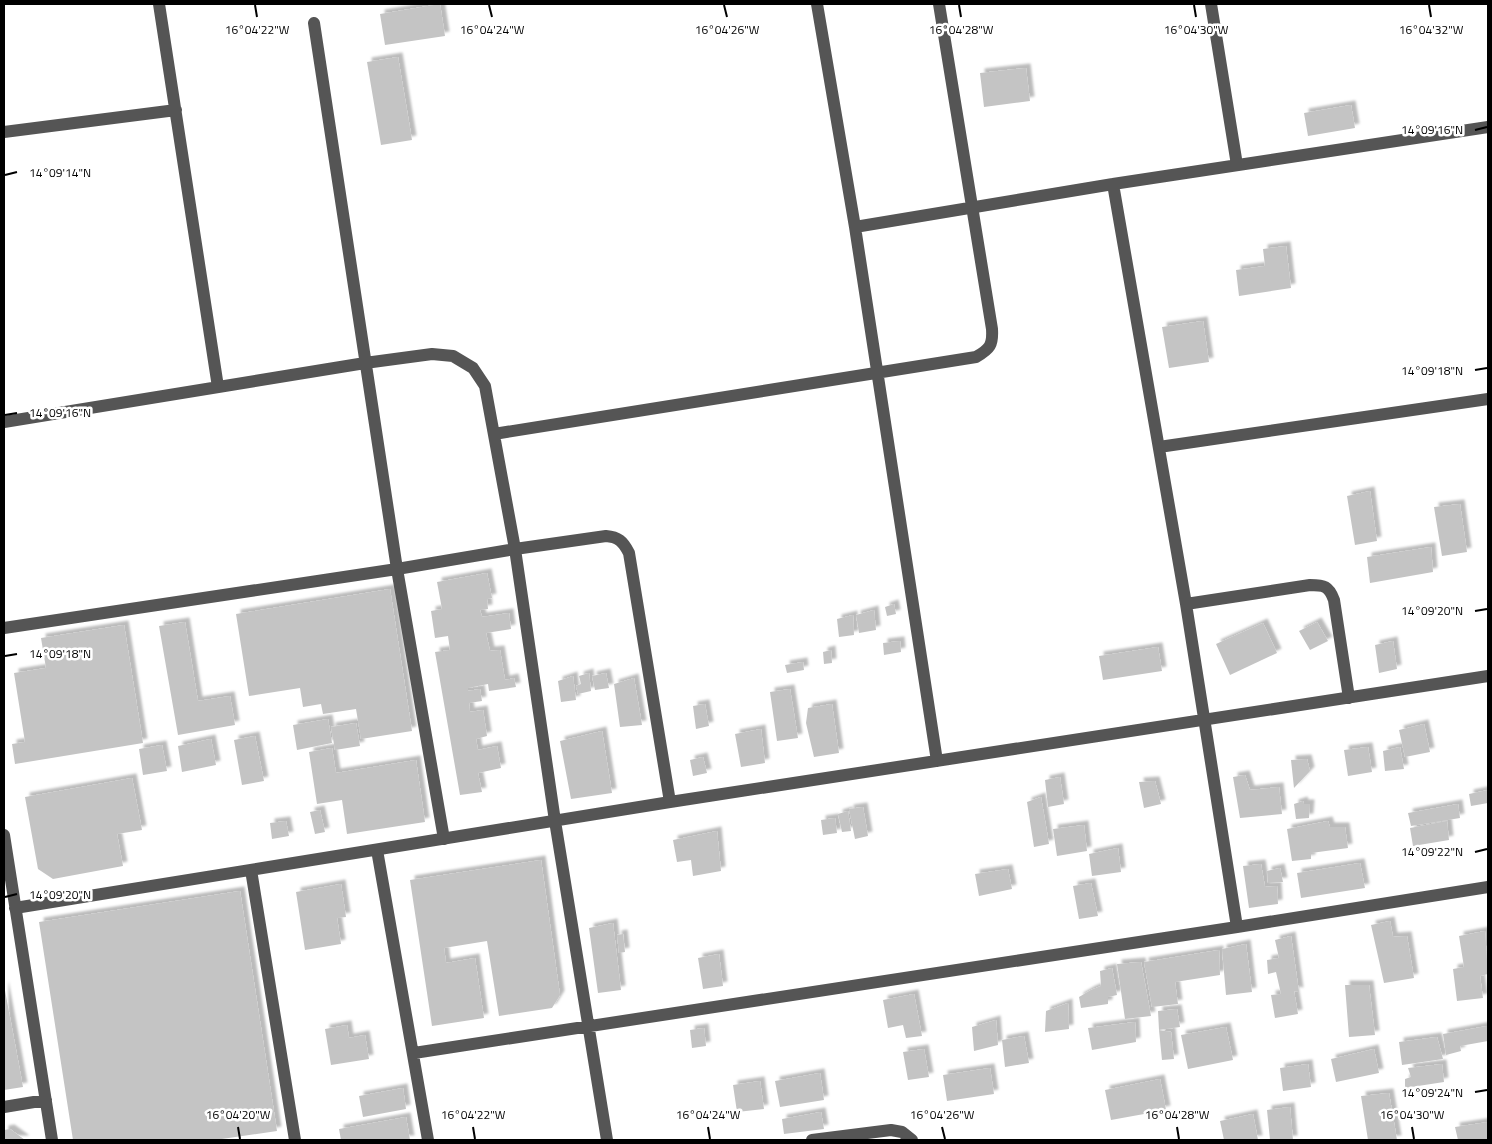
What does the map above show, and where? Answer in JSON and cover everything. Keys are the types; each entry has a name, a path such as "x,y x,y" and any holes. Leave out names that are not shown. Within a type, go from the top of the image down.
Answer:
{"street":[{"path":"159,4 218,387"},
{"path":"817,4 855,227 937,761"},
{"path":"494,434 976,357 988,350 993,340 992,329 939,4"},
{"path":"1211,4 1237,165"},
{"path":"314,23 397,568 444,839"},
{"path":"4,132 176,110"},
{"path":"855,227 1113,184 1488,127"},
{"path":"1113,184 1186,604 1236,927"},
{"path":"4,422 365,362 432,354 453,356 473,368 485,386 515,549 555,821 607,1140"},
{"path":"1159,447 1488,399"},
{"path":"4,628 515,549 606,536 616,537 624,543 629,552 670,802"},
{"path":"1186,604 1310,585 1322,585 1330,591 1334,600 1349,698"},
{"path":"15,908 670,802 1488,676"},
{"path":"4,836 52,1140"},
{"path":"377,850 428,1140"},
{"path":"251,870 295,1140"},
{"path":"414,1053 1488,887"},
{"path":"4,1107 46,1100"},
{"path":"812,1140 891,1130 902,1132 912,1140"}],"building":[{"path":"440,4 445,36 385,45 380,14"},
{"path":"398,57 412,140 381,145 367,62"},
{"path":"1026,68 1030,101 984,107 980,73"},
{"path":"1351,105 1355,128 1308,136 1304,113"},
{"path":"1286,246 1291,288 1239,296 1236,270 1265,266 1263,249"},
{"path":"1203,321 1209,362 1169,368 1162,327"},
{"path":"1370,491 1377,541 1355,545 1347,496"},
{"path":"1460,504 1467,552 1442,556 1434,507"},
{"path":"1431,547 1433,572 1370,583 1367,557"},
{"path":"487,573 492,598 487,599 488,609 480,610 482,617 509,613 511,629 486,633 490,651 500,650 505,680 514,678 516,687 489,691 488,684 468,688 468,691 480,689 482,701 469,703 470,712 483,710 487,736 476,739 478,750 497,746 501,768 478,773 482,792 460,795 435,652 450,650 448,636 435,638 431,611 442,609 437,582"},
{"path":"390,589 412,731 361,739 356,709 323,714 321,704 303,707 300,688 249,696 236,614"},
{"path":"894,604 896,614 887,616 885,607"},
{"path":"874,610 876,630 859,633 856,615"},
{"path":"853,615 854,635 839,637 837,619"},
{"path":"185,622 198,701 230,696 235,725 178,735 159,626"},
{"path":"1317,622 1328,641 1310,650 1299,631"},
{"path":"1263,623 1277,653 1230,675 1216,644"},
{"path":"124,625 143,743 15,764 12,744 25,742 14,673 46,668 41,638"},
{"path":"900,641 901,652 884,655 883,643"},
{"path":"1393,641 1397,669 1379,673 1375,645"},
{"path":"1158,647 1162,671 1103,680 1099,656"},
{"path":"831,650 832,663 824,664 823,652"},
{"path":"803,662 804,670 787,673 785,665"},
{"path":"589,673 591,691 578,694 576,686 581,684 579,676"},
{"path":"606,673 609,688 595,690 592,676"},
{"path":"573,676 576,700 561,702 558,681"},
{"path":"634,678 642,725 620,727 614,684"},
{"path":"790,689 798,738 777,741 770,692"},
{"path":"705,704 709,726 696,729 693,706"},
{"path":"832,704 839,753 814,757 806,723 808,708"},
{"path":"328,719 332,743 297,750 293,725"},
{"path":"356,723 360,746 335,750 331,727"},
{"path":"1424,724 1430,752 1405,757 1399,730"},
{"path":"761,729 765,763 741,767 735,734"},
{"path":"602,731 612,793 571,799 560,741"},
{"path":"255,736 264,781 242,785 234,740"},
{"path":"211,739 216,765 182,772 178,746"},
{"path":"162,745 167,771 143,775 139,749"},
{"path":"1368,747 1372,772 1348,776 1344,750"},
{"path":"1400,747 1404,769 1385,771 1383,751"},
{"path":"332,748 336,773 416,760 425,822 347,834 342,800 317,804 309,752"},
{"path":"703,757 707,773 693,776 690,760"},
{"path":"1307,759 1310,771 1294,788 1291,760"},
{"path":"1245,775 1250,790 1279,787 1282,814 1240,818 1233,777"},
{"path":"1060,777 1064,804 1048,807 1045,780"},
{"path":"132,778 142,830 117,834 123,866 53,879 38,869 25,797"},
{"path":"1155,781 1161,804 1144,808 1139,782"},
{"path":"1488,790 1488,803 1471,806 1469,794"},
{"path":"1041,797 1049,844 1034,847 1027,802"},
{"path":"1303,801 1304,804 1310,804 1309,818 1296,819 1294,804"},
{"path":"1458,804 1460,818 1411,826 1408,813"},
{"path":"863,807 868,836 855,839 849,809"},
{"path":"320,810 325,832 315,834 310,812"},
{"path":"848,811 851,831 842,832 838,814"},
{"path":"835,818 837,833 823,835 821,820"},
{"path":"286,821 289,836 272,839 270,823"},
{"path":"1328,821 1330,827 1345,827 1348,848 1311,853 1311,859 1292,861 1287,829"},
{"path":"1447,821 1449,840 1413,846 1410,828"},
{"path":"1084,825 1087,851 1057,856 1053,829"},
{"path":"717,831 721,871 693,876 691,860 677,862 673,840"},
{"path":"1118,848 1121,872 1092,876 1089,854"},
{"path":"541,860 560,995 552,1008 499,1016 487,941 444,948 446,963 475,958 484,1018 432,1026 410,880"},
{"path":"1360,863 1365,888 1301,898 1297,873"},
{"path":"1261,864 1265,887 1277,886 1278,904 1249,908 1243,866"},
{"path":"1280,868 1283,882 1268,883 1267,871"},
{"path":"1008,869 1012,889 979,896 975,874"},
{"path":"1091,883 1098,916 1079,919 1073,886"},
{"path":"341,884 346,917 337,918 341,944 305,950 296,892"},
{"path":"240,891 277,1131 215,1140 73,1140 39,922"},
{"path":"1390,921 1393,937 1407,936 1414,978 1384,983 1371,925"},
{"path":"613,923 621,990 598,993 589,928"},
{"path":"1485,931 1488,974 1480,976 1483,998 1457,1001 1453,969 1464,967 1459,936"},
{"path":"623,934 625,952 619,953 617,935"},
{"path":"1291,936 1299,992 1294,991 1298,1014 1275,1018 1271,995 1281,994 1276,972 1268,974 1267,960 1279,958 1275,940"},
{"path":"1246,944 1252,992 1226,995 1222,949"},
{"path":"1219,950 1220,975 1175,982 1178,1004 1152,1007 1144,962"},
{"path":"719,954 723,986 703,989 698,958"},
{"path":"1141,962 1151,1016 1125,1019 1117,964"},
{"path":"1112,968 1117,995 1108,997 1108,1004 1081,1008 1079,997 1101,986 1100,971"},
{"path":"4,985 23,1087 4,1090"},
{"path":"1345,985 1369,985 1375,1035 1349,1037"},
{"path":"914,994 922,1036 906,1038 903,1025 888,1028 883,1000"},
{"path":"1068,1003 1069,1029 1045,1032 1046,1011"},
{"path":"1177,1009 1180,1027 1159,1030 1158,1011"},
{"path":"996,1020 998,1045 974,1051 972,1027"},
{"path":"1135,1022 1136,1042 1092,1050 1088,1028"},
{"path":"347,1025 349,1038 365,1035 369,1059 331,1065 325,1029"},
{"path":"1487,1026 1488,1041 1460,1046 1461,1051 1446,1055 1443,1034"},
{"path":"1226,1027 1233,1060 1188,1069 1181,1035"},
{"path":"704,1028 706,1046 692,1048 690,1030"},
{"path":"1159,1030 1171,1032 1174,1059 1162,1060"},
{"path":"1024,1036 1029,1063 1005,1067 1002,1040"},
{"path":"1437,1037 1443,1059 1402,1065 1399,1042"},
{"path":"924,1049 929,1077 908,1080 903,1052"},
{"path":"1374,1049 1379,1073 1336,1082 1331,1059"},
{"path":"1308,1064 1311,1087 1283,1091 1280,1068"},
{"path":"1442,1064 1444,1082 1405,1088 1405,1079 1411,1077 1408,1068"},
{"path":"990,1068 994,1094 947,1101 943,1075"},
{"path":"820,1073 824,1100 780,1107 775,1081"},
{"path":"1160,1079 1166,1110 1111,1120 1105,1090"},
{"path":"760,1081 764,1109 737,1112 733,1085"},
{"path":"403,1088 406,1109 363,1117 359,1096"},
{"path":"1389,1093 1397,1140 1368,1140 1361,1096"},
{"path":"1290,1107 1293,1140 1270,1140 1267,1110"},
{"path":"821,1112 824,1129 784,1134 782,1119"},
{"path":"1253,1114 1258,1140 1224,1140 1220,1121"},
{"path":"406,1117 410,1140 341,1140 339,1129"},
{"path":"1488,1122 1488,1140 1458,1140 1455,1127"},
{"path":"10,1129 25,1140 4,1140 4,1130"}]}
